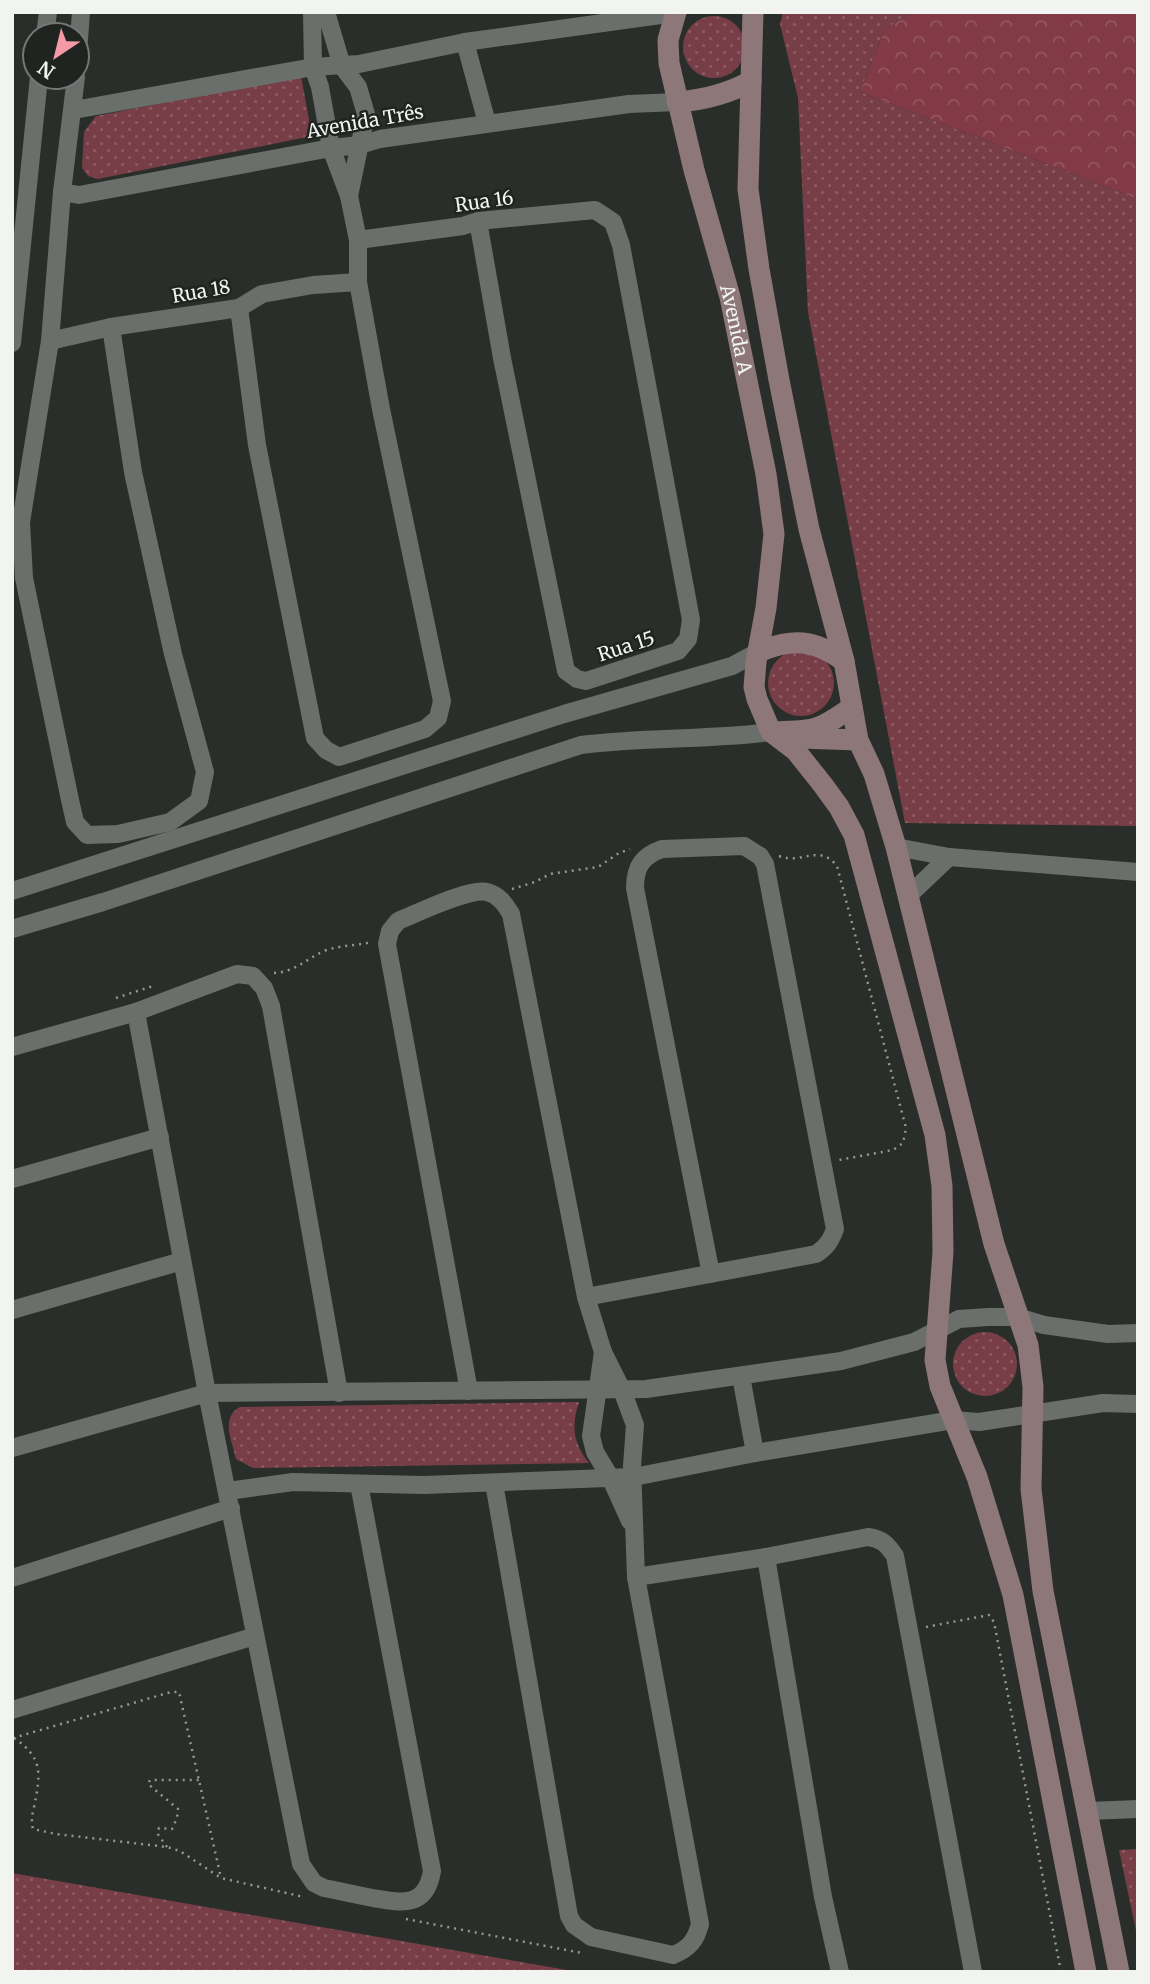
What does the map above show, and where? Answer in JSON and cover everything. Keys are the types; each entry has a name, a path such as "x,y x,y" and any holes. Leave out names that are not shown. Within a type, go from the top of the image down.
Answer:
{"main road":[{"name":"Avenida A","path":"676,12 669,32 668,54 677,102 730,297 774,534 758,652"},
{"name":"Avenida A","path":"754,12 748,189 759,269 809,529 844,661 858,740 874,774 896,847 967,1142 1017,1317"},
{"path":"677,102 710,98 751,81"},
{"path":"844,661 804,641 792,642 758,652 754,687 760,710 771,732 796,751 839,807 854,835 935,1135 942,1186 943,1239 935,1360 940,1386 977,1478 1013,1595 1086,1972"},
{"path":"771,732 815,730 826,726 852,707"},
{"path":"771,732 805,740 858,740"},
{"path":"1017,1317 1028,1345 1033,1387 1031,1489 1044,1591 1119,1972"}],"street":[{"path":"239,308 257,444 315,738 326,750 339,757 425,729 438,718 442,701 381,409 358,282 358,240 349,196 331,148 320,87 313,67 312,12"},
{"path":"326,12 342,66 358,87 366,114 349,196"},
{"path":"74,110 313,67 342,66 466,43 676,12"},
{"path":"466,43 487,123"},
{"path":"12,343 39,91"},
{"path":"75,91 62,192 50,341 22,522 18,580 75,822 87,835 118,834 170,822 199,802 205,772 173,654 134,472 111,327"},
{"name":"Avenida Três","path":"62,192 79,195 331,148 360,145 380,138 629,104 677,102"},
{"name":"Rua 16","path":"358,240 463,226 478,221 594,210 613,222"},
{"name":"Rua 15","path":"478,221 505,371 566,671 576,680 586,681 678,651 688,639 691,620 624,258 613,222"},
{"name":"Rua 18","path":"50,341 111,327 239,308 261,293 358,282"},
{"path":"12,891 564,714 732,666 758,652"},
{"path":"12,929 103,902 581,745 735,737 771,732"},
{"path":"586,1297 711,1274 816,1254 825,1248 835,1228 765,864 760,856 744,846 662,849 642,860 635,873 635,888 711,1274"},
{"path":"896,847 949,857 1138,872"},
{"path":"907,897 949,857"},
{"path":"469,1391 387,944 390,931 398,921 472,892 489,892 503,900 511,914 586,1297 603,1352 622,1390 635,1425 632,1466 636,1577 700,1924 692,1944 673,1955 591,1937 574,1925 569,1916 494,1483"},
{"path":"12,1047 136,1012 237,974 253,976 264,988 271,1006 339,1393"},
{"path":"136,1012 207,1393 301,1864 314,1883 324,1888 402,1903 420,1896 430,1881 432,1871 359,1484"},
{"path":"12,1180 160,1137"},
{"path":"12,1310 183,1261"},
{"path":"12,1448 207,1393 646,1390 841,1362 914,1342 959,1319 1017,1317 1044,1325 1108,1334 1138,1333"},
{"path":"603,1352 591,1436 595,1452 633,1527"},
{"path":"741,1376 755,1453"},
{"path":"12,1578 230,1499 293,1482 424,1485 634,1477 755,1453 953,1420 979,1422 1102,1403 1138,1404"},
{"path":"636,1577 766,1557 867,1537 880,1538 895,1556 973,1972"},
{"path":"766,1557 823,1897 840,1972"},
{"path":"12,1710 255,1636"},
{"path":"1088,1811 1138,1809"}],"path":[{"path":"909,1631 976,1616 989,1615 994,1622 1061,1972"},
{"path":"12,1738 171,1692 179,1692 221,1878"},
{"path":"167,1847 157,1833 159,1828 172,1829 178,1809 148,1784 150,1780 200,1780"}],"shaded area":[{"path":"783,12 911,12 884,31 860,92 1138,199 1138,826 905,823 808,312 798,98 780,24"},
{"path":"708,16 720,16 736,25 743,35 743,59 736,69 720,78 708,78 697,73 688,64 683,53 683,41 688,30 697,21"},
{"path":"301,76 312,136 98,179 88,176 82,168 84,132 96,116"},
{"path":"801,650 824,660 834,683 824,706 801,716 778,706 768,683 778,660"},
{"path":"979,1332 991,1332 1008,1341 1015,1352 1015,1376 1008,1387 991,1396 979,1396 967,1391 958,1382 953,1370 953,1358 958,1346 967,1337"},
{"path":"579,1402 575,1434 589,1463 253,1468 236,1459 229,1430 230,1417 240,1407"},
{"path":"1138,1849 1138,1940 1119,1850"},
{"path":"12,1873 578,1972 12,1972"}],"green space":[{"path":"911,12 1138,12 1138,199 860,92 884,31"}]}
